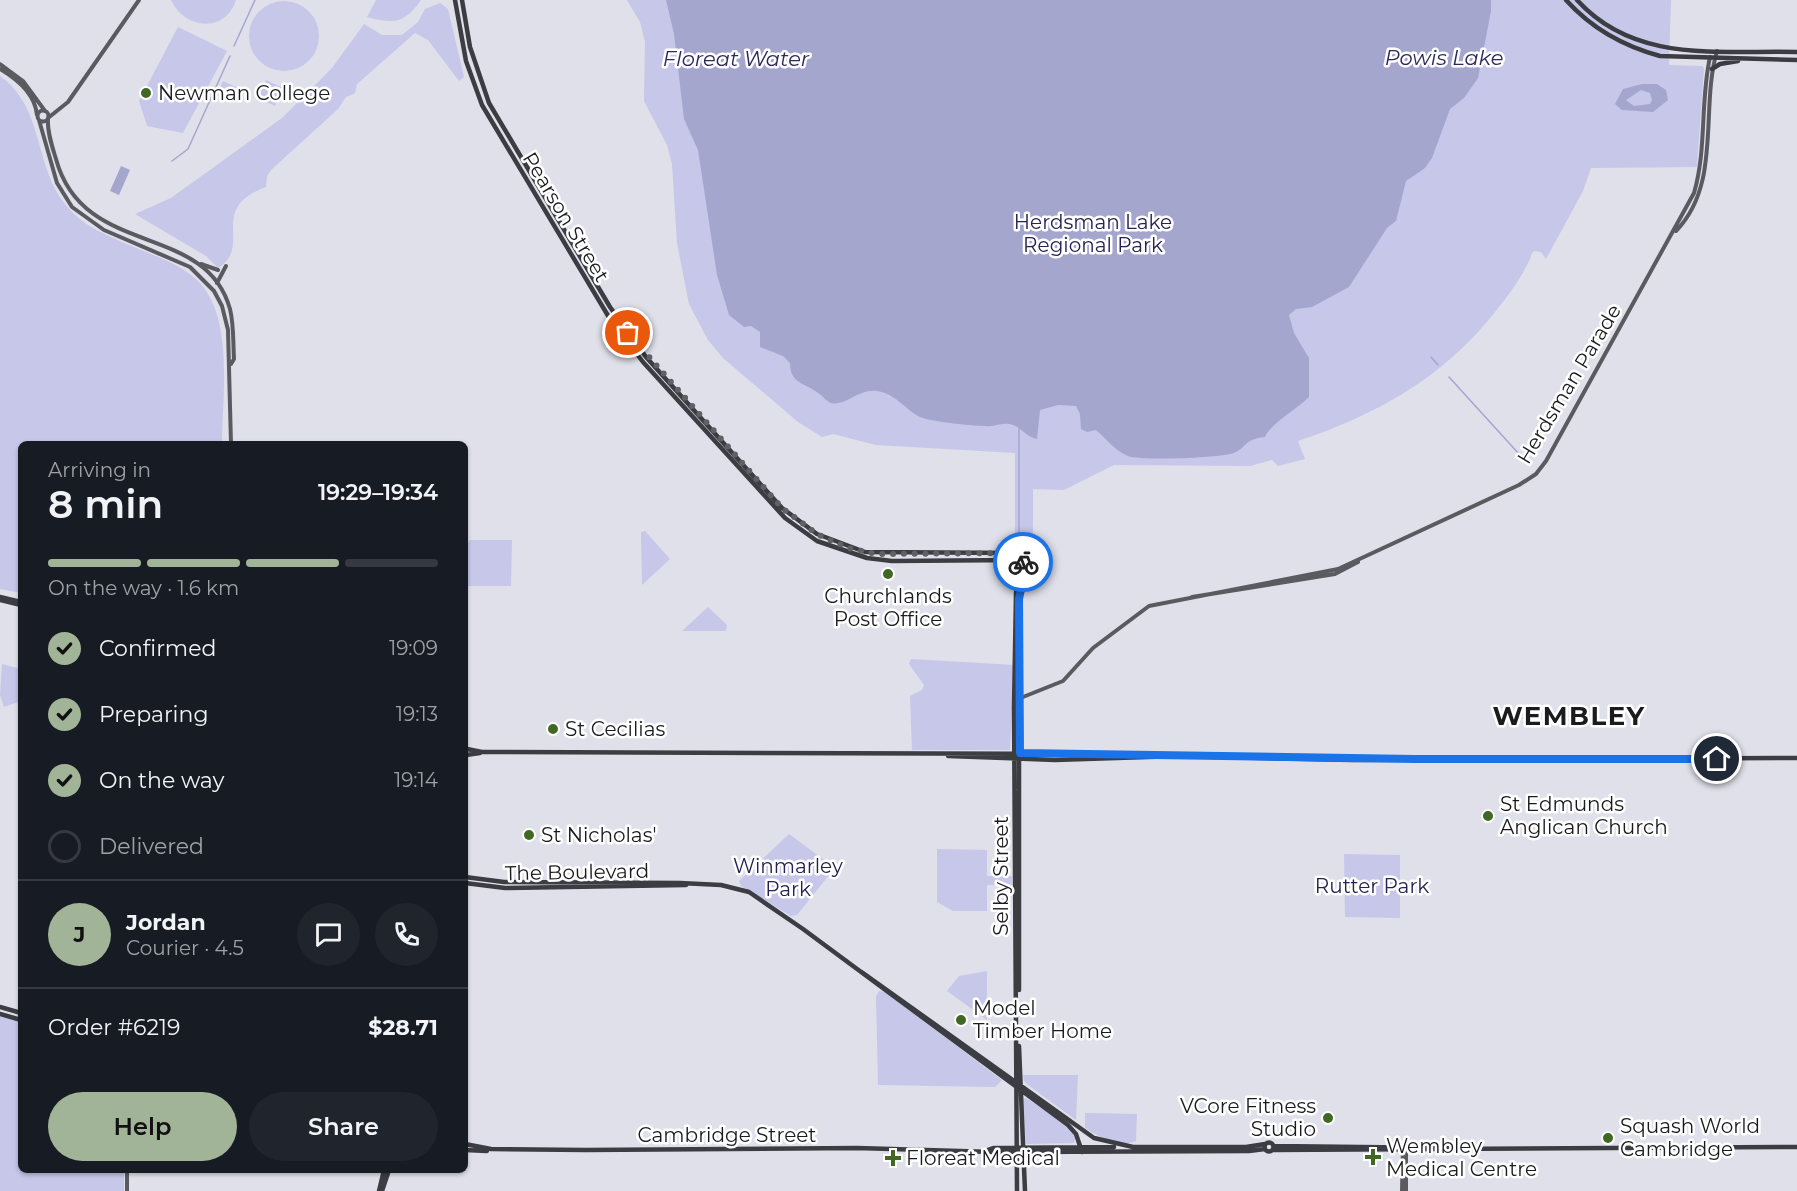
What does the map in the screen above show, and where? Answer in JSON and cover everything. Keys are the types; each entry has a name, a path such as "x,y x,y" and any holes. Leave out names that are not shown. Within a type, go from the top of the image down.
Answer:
{"main road":[{"path":"39,120 48,118 68,102 139,0"},
{"name":"Pearson Street","path":"454,0 466,61 482,105 610,319 650,370 755,487 798,529 817,541 852,555 901,561 1023,561"},
{"name":"Pearson Street","path":"462,0 471,54 489,103 610,307 646,357 782,508 817,534 842,546 865,552 889,554 1022,553"},
{"path":"1566,0 1598,29 1619,42 1639,50 1670,57 1797,60"},
{"path":"1577,0 1624,36 1670,57"},
{"path":"1650,46 1682,51 1797,52"},
{"name":"Herdsman Parade","path":"1675,232 1694,193 1700,173 1704,94 1714,51"},
{"name":"Herdsman Parade","path":"1017,699 1063,681 1093,648 1149,606 1188,597 1335,574 1519,485 1539,471 1698,194 1704,174 1712,59"},
{"path":"1712,69 1720,64 1747,59"},
{"path":"0,64 23,81 45,111 61,178 81,206 107,223 218,270"},
{"path":"0,69 26,91 34,102 57,183 72,207 104,230 179,261 207,281 223,310 231,364 231,441"},
{"path":"37,114 45,111 57,112"},
{"path":"197,262 217,283 230,306 234,359 231,364"},
{"path":"217,283 226,266"},
{"path":"1022,553 1029,554 1023,561 1022,553"},
{"path":"889,554 901,561"},
{"path":"990,560 1013,564 1017,581"},
{"name":"Selby Street","path":"1017,1191 1017,581 1023,561"},
{"name":"Selby Street","path":"1017,699 1019,599 1023,561"},
{"path":"0,598 18,602"},
{"path":"468,748 482,752 1122,757 1797,758"},
{"path":"468,756 482,752"},
{"name":"The Boulevard","path":"468,877 504,882 721,885 749,892 1094,1138 1106,1143 1133,1147"},
{"name":"The Boulevard","path":"468,883 505,888 689,884"},
{"path":"1,1008 18,1012"},
{"path":"0,1014 18,1019"},
{"name":"Selby Street","path":"1018,1085 1025,1191"},
{"name":"The Boulevard","path":"1018,1085 1073,1129 1081,1149"},
{"path":"1265,1147 1271,1143 1273,1148 1404,1149 1797,1147"},
{"path":"468,1145 491,1149 586,1150"},
{"name":"Cambridge Street","path":"586,1150 1023,1150 1265,1147"},
{"name":"Cambridge Street","path":"1081,1149 1249,1151 1265,1147"},
{"path":"1404,1149 1404,1191"},
{"path":"468,1150 586,1150"},
{"path":"127,1173 127,1191"},
{"path":"381,1191 386,1173"}],"green space":[{"path":"171,0 236,0 231,11 223,18 214,23 204,24 185,17"},
{"path":"376,0 421,0 404,18 384,21 367,17"},
{"name":"Herdsman Lake Regional Park","path":"627,0 1671,0 1669,65 1702,66 1704,68 1697,167 1591,168 1583,191 1546,259 1541,252 1534,251 1513,288 1475,335 1430,375 1406,392 1354,419 1298,441 1305,459 1278,466 1272,460 1250,466 1114,465 1064,490 1033,489 1033,542 1025,552 1015,545 1015,453 876,445 833,434 822,437 798,422 723,358 708,340 689,304 677,243 672,164 667,145 644,101 645,42 640,22"},
{"path":"284,1 297,4 309,11 316,23 319,36 316,49 309,61 297,68 284,71 271,68 259,61 252,49 249,36 252,23 259,11 271,4"},
{"path":"440,3 448,9 464,77 459,81 428,40 415,33 357,84 355,93 346,97 338,109 271,170 267,176 266,187 248,196 238,206 234,216 232,249 228,259 218,268 206,256 135,214 171,198 282,118 332,68 364,24 382,35 402,35 418,22 425,9"},
{"path":"178,27 227,51 183,133 147,126 139,101"},
{"path":"0,76 14,89 24,103 53,184 68,208 84,222 101,232 184,270 205,290 215,308 221,330 224,377 222,441 18,441 18,592 0,589"},
{"path":"266,80 283,88 275,106 258,98"},
{"path":"223,81 238,88 234,96 219,89"},
{"path":"645,531 670,559 642,585 641,532"},
{"path":"470,540 512,540 511,586 468,586 468,543"},
{"path":"708,607 727,625 726,631 682,631"},
{"path":"911,659 1014,665 1010,750 912,750 910,696 922,690 924,685 909,664"},
{"path":"2,664 18,668 18,702 4,707 0,695"},
{"name":"Winmarley Park","path":"789,834 831,865 833,870 797,915 791,916 741,886 739,881"},
{"path":"937,849 987,850 987,876 1012,876 1012,885 987,885 987,911 953,911 937,902"},
{"name":"Rutter Park","path":"1344,854 1400,855 1400,918 1345,917"},
{"path":"987,971 987,1020 947,991 959,976"},
{"path":"879,991 885,992 1002,1080 995,1087 878,1085 876,996"},
{"path":"0,1016 18,1021 18,1173 124,1173 124,1191 0,1191"},
{"path":"1023,1075 1078,1075 1076,1120 1028,1085"},
{"path":"1026,1098 1066,1124 1075,1137 1074,1143 1026,1144 1023,1099"},
{"path":"1085,1113 1137,1114 1136,1141 1123,1143 1097,1135 1085,1128"}],"water":[{"name":"Herdsman Lake Regional Park","path":"666,0 1491,0 1491,11 1478,78 1464,98 1450,109 1432,158 1425,168 1406,181 1396,221 1387,228 1349,287 1312,307 1296,309 1289,315 1294,333 1309,358 1309,397 1278,422 1265,437 1249,442 1234,453 1163,459 1128,456 1115,448 1096,430 1087,432 1081,429 1080,414 1076,406 1058,405 1040,410 1037,439 1010,424 977,426 923,418 890,395 876,391 869,391 840,403 834,403 795,379 790,363 783,356 760,347 760,332 751,326 744,327 729,315 717,275 698,150 684,119 674,34"},
{"path":"1642,84 1657,84 1666,90 1668,100 1653,112 1622,110 1615,104 1623,89","holes":["1641,90 1650,93 1652,100 1650,104 1634,106 1626,100"]},
{"path":"121,166 130,170 119,195 110,191"}],"waterway":[{"path":"234,46 255,0"},
{"path":"172,161 188,149 230,56"},
{"path":"1431,357 1438,365"},
{"path":"1449,377 1529,465"},
{"path":"1019,427 1019,543"}],"way so far":[{"path":"628,333 646,357 782,508 817,534 842,546 877,554 1006,555 1022,553 1020,560 1023,562"}],"place":[{"name":"Newman College","path":"146,93"},
{"name":"Churchlands Post Office","path":"888,574"},
{"name":"St Cecilias","path":"553,729"},
{"name":"St Edmunds Anglican Church","path":"1488,816"},
{"name":"St Nicholas'","path":"529,835"},
{"name":"Model Timber Home","path":"961,1020"},
{"name":"VCore Fitness Studio","path":"1328,1118"},
{"name":"Squash World Cambridge","path":"1608,1138"},
{"name":"Wembley Medical Centre","path":"1373,1157"},
{"name":"Floreat Medical","path":"893,1158"}],"district":[{"name":"WEMBLEY","path":"1569,716"}],"route":[{"path":"1023,562 1027,562 1019,599 1020,753 1107,754 1122,757 1215,755 1415,759 1573,759 1582,757 1717,759"}],"water label":[{"name":"Powis Lake","path":"1444,58"},
{"name":"Floreat Water","path":"736,59"}]}
